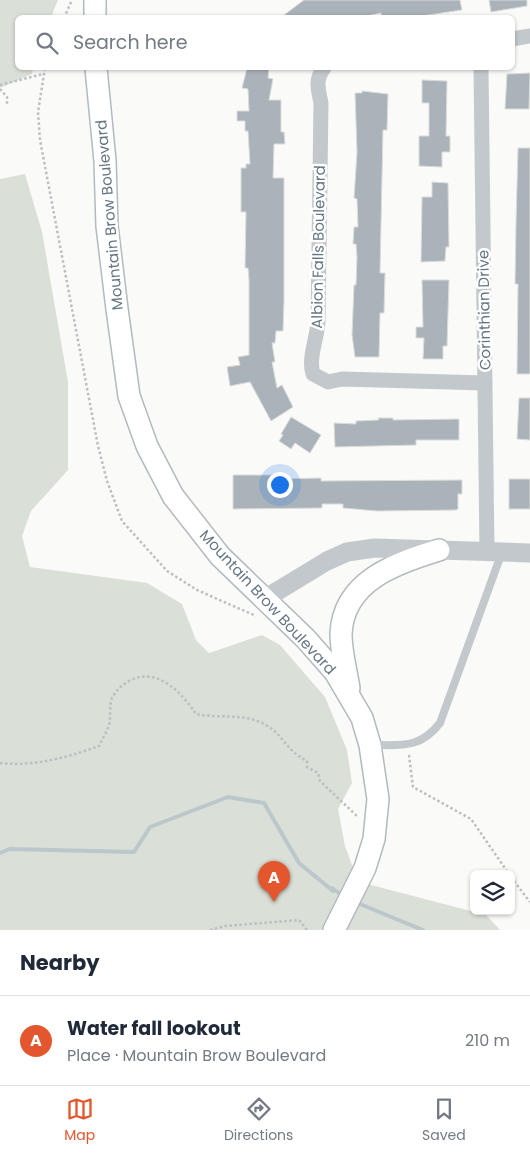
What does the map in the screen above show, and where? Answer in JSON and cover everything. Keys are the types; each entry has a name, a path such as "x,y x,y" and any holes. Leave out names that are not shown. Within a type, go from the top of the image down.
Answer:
{"main road":[{"path":"95,0 95,15"},
{"name":"Mountain Brow Boulevard","path":"96,70 105,161 107,226 129,396 147,446 173,496 220,556 266,598 325,658 350,695 362,718 370,744 378,799 374,839 365,868 334,930"},
{"path":"350,695 341,636 343,621 351,600 360,588 387,569 439,550"}],"street":[{"path":"515,38 530,36"},
{"name":"Albion Falls Boulevard","path":"322,70 318,75 317,83 321,103 321,123 318,322 317,339 310,364 313,374 328,382 342,379 485,383"},
{"name":"Corinthian Drive","path":"481,70 485,383 494,552"},
{"path":"266,598 327,561 347,552 375,548 530,553"}],"lane":[{"path":"370,744 406,745 430,737 440,723 494,552"}],"path":[{"path":"65,15 72,0"},
{"path":"0,85 43,74 44,70"},
{"path":"0,89 8,97 7,106"},
{"path":"0,763 15,765 62,757 99,746 109,725 112,699 122,685 138,677 152,676 168,682 189,703 196,714 247,717 269,726 295,755 306,761 307,767 318,773 320,781 359,818"},
{"path":"406,745 413,787 471,818 507,870"},
{"path":"515,882 530,902"},
{"path":"210,930 225,926 299,920 307,930"}],"shaded area":[{"path":"0,0 58,0 52,15 15,15 15,70 33,70 32,74 0,88"},
{"path":"25,174 42,232 68,382 68,470 31,511 22,536 30,567 147,583 182,604 196,640 209,653 262,635 280,645 325,697 347,750 352,783 338,809 345,846 352,865 371,885 470,911 470,915 486,915 500,930 0,930 0,179"}],"building":[{"path":"304,0 460,0 462,10 428,15 381,15 381,13 371,15 284,15"},
{"path":"489,0 527,0 527,6 491,12"},
{"path":"246,70 269,70 268,78 273,79 269,100 281,100 281,132 284,132 285,144 274,144 273,178 284,178 283,331 276,331 275,343 272,343 275,362 272,362 277,388 282,385 293,407 271,421 250,382 230,386 227,367 240,365 238,357 249,355 249,280 248,268 245,268 246,212 241,212 241,168 246,168 246,164 250,164 248,131 245,131 245,121 237,121 237,111 249,111 248,89 242,88"},
{"path":"530,73 529,109 505,109 507,74"},
{"path":"422,80 447,81 446,136 450,136 450,152 442,152 442,167 419,166 419,136 429,136 429,103 422,103"},
{"path":"362,91 388,94 387,130 383,130 380,273 385,273 384,313 380,313 379,357 355,357 352,335 357,258 356,244 353,244 354,227 358,227 357,199 354,198 357,152 355,93 362,93"},
{"path":"518,148 530,148 530,374 517,374 518,284 515,284"},
{"path":"432,182 448,183 449,247 446,247 445,261 421,262 422,197 432,197"},
{"path":"422,280 449,280 447,346 443,346 443,359 423,359 424,338 416,338 416,327 423,327"},
{"path":"519,398 530,398 530,440 517,439"},
{"path":"291,417 321,435 310,453 295,443 291,449 279,441"},
{"path":"378,418 393,418 393,420 459,419 459,440 416,440 416,445 335,447 334,423 356,424 356,421 379,420"},
{"path":"233,475 275,475 275,479 321,478 321,481 462,480 462,494 458,494 458,509 456,510 377,511 343,508 343,504 322,504 322,508 233,509"},
{"path":"509,479 530,479 530,509 509,509"}],"waterway":[{"path":"0,853 10,849 134,852 150,827 228,797 264,803 299,863 333,891 332,888 343,896"},
{"path":"355,902 423,930"}],"place":[{"name":"Water fall lookout","path":"274,902"}]}
